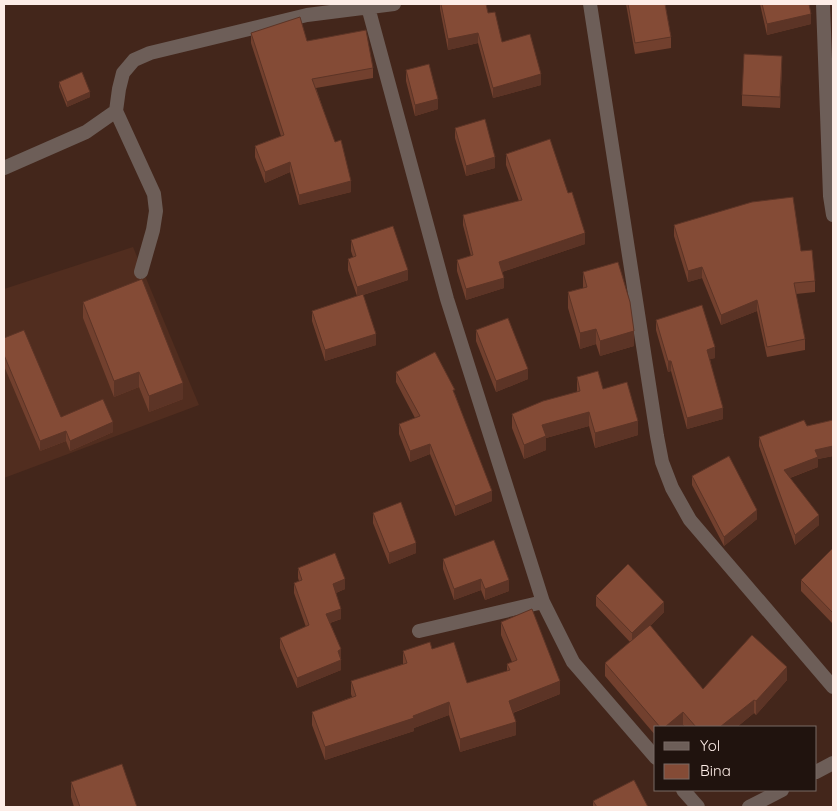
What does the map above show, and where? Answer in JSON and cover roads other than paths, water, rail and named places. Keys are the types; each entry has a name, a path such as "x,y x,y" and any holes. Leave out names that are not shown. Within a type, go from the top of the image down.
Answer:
{"street":[{"path":"141,272 153,230 156,211 154,194 116,111 123,73 134,60 150,53 307,15 394,4"},
{"path":"590,4 655,426 672,488 690,520 833,687"},
{"path":"823,4 830,196 833,215"},
{"path":"368,8 447,299 544,602 573,662 654,756"},
{"path":"4,168 86,132 116,111"},
{"path":"419,631 544,602"},
{"path":"817,771 833,763"},
{"path":"684,791 698,807"},
{"path":"749,807 780,791"}]}
